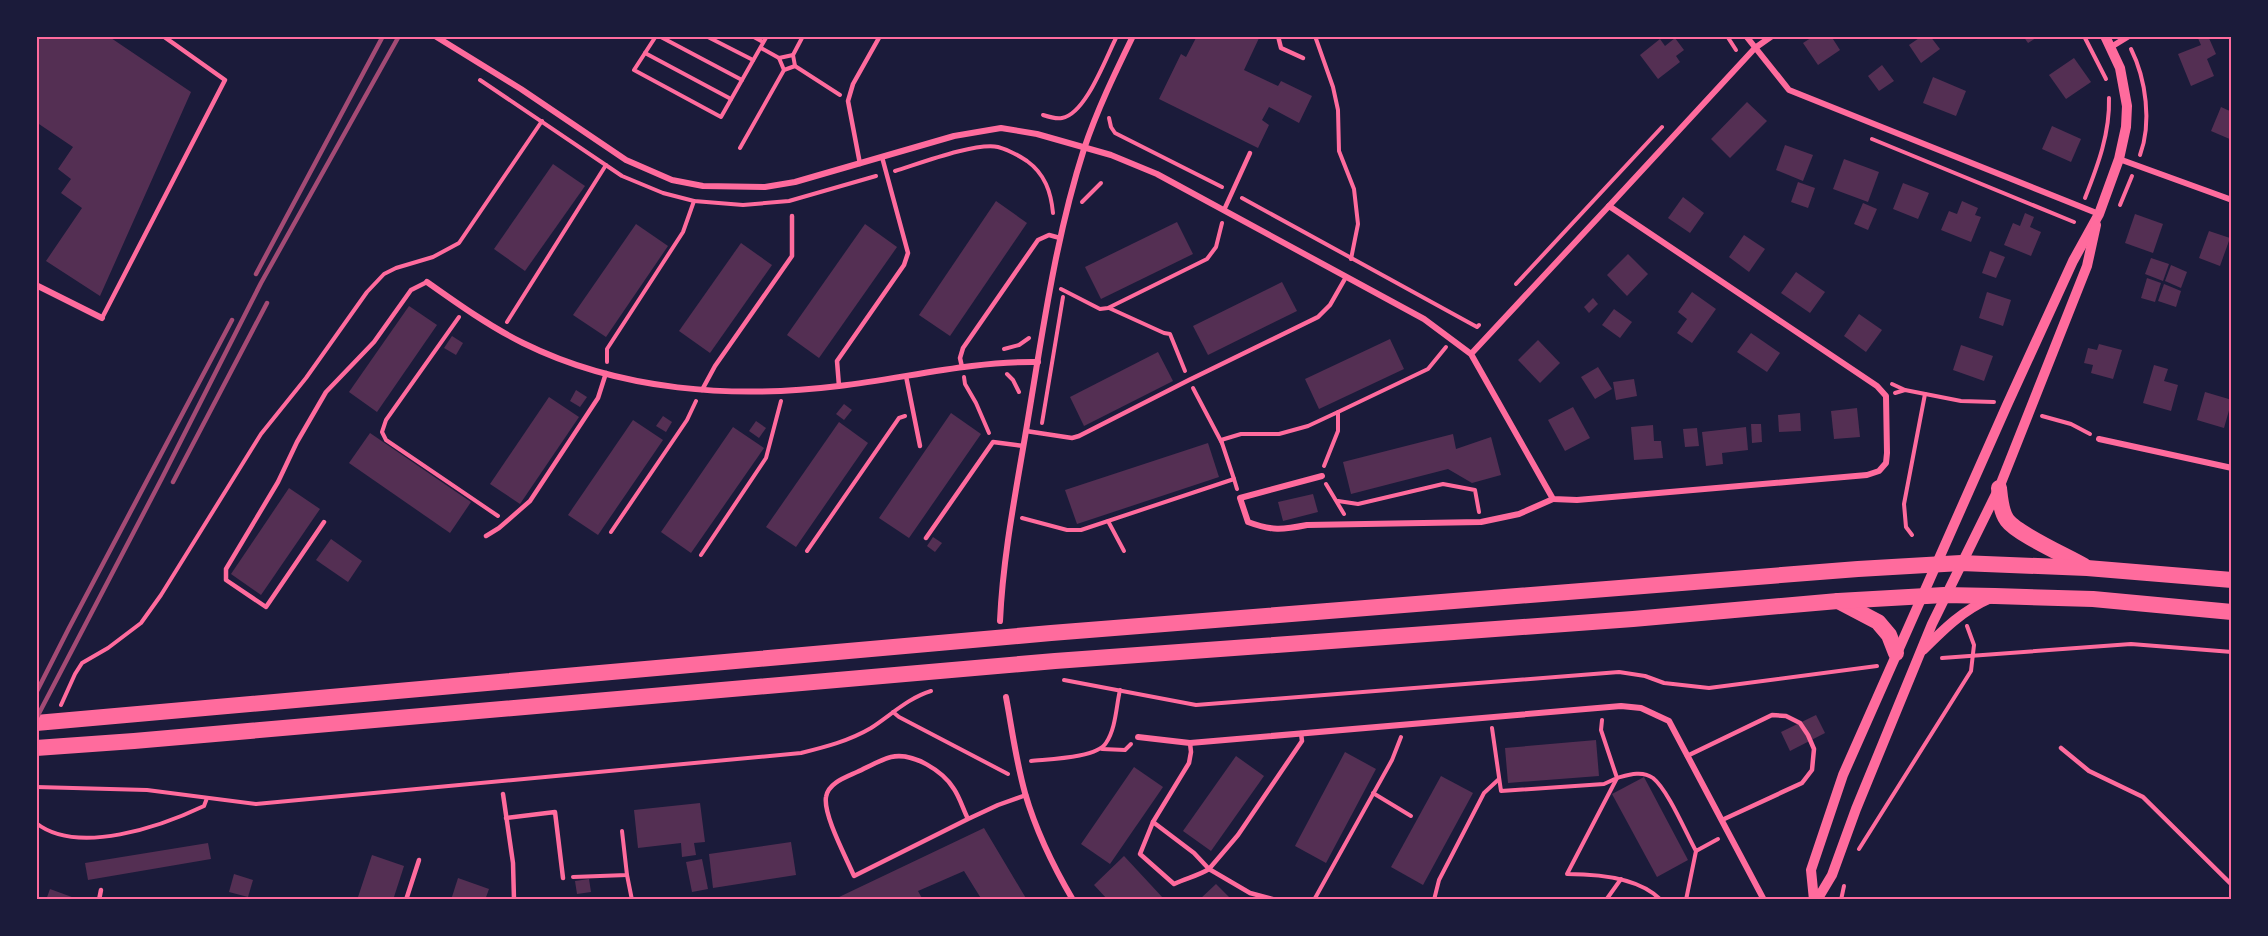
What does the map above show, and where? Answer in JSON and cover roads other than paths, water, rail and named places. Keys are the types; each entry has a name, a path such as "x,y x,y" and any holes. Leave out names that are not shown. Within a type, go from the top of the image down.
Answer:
{"highway":[{"path":"1999,488 2002,509 2007,521 2032,538 2087,568"},
{"path":"36,723 1051,633 1846,570 1961,563 2087,568 2232,580"},
{"path":"36,748 1054,661 1633,619 1838,600 1995,596 2093,599 2232,612"},
{"path":"1838,600 1878,622 1889,634 1896,653"}],"street":[{"path":"435,36 521,89 626,160 672,180 703,186 765,187 795,182 954,136 1001,128 1037,134 1125,159 1157,174 1424,319 1471,354 1553,499"},
{"path":"1000,621 1001,587 1012,515 1060,237 1084,148 1104,96 1132,36"},
{"path":"1746,36 1789,90 2099,214"},
{"path":"1471,354 1755,48 1772,36"},
{"path":"1815,900 1811,870 1843,775 1920,597 2068,271 2099,214 2120,159 2127,106 2120,68 2105,36"},
{"path":"2111,47 2129,36"},
{"path":"2120,159 2232,200"},
{"path":"1322,476 1240,498 1248,522 1281,531 1307,525 1348,523 1481,522 1519,514 1553,499 1577,500 1867,475 1879,471 1886,464 1886,396 1877,386 1609,207"},
{"path":"1815,900 1832,875 1856,809 1944,596 1999,488 2087,267 2099,214"},
{"path":"427,282 465,309 525,344 606,373 655,384 702,390 783,392 992,363 1038,362"},
{"path":"36,285 102,318"},
{"path":"2099,439 2232,468"},
{"path":"1918,655 1946,627 1972,606 1995,596"},
{"path":"1006,697 1026,795 1043,844 1073,900"},
{"path":"1138,737 1190,744 1621,706 1641,708 1669,721 1764,900"}],"lane":[{"path":"102,318 225,80 163,36"},
{"path":"860,164 848,101 853,84 880,36"},
{"path":"1278,36 1281,48 1303,58"},
{"path":"1224,210 1250,153"},
{"path":"839,386 837,361 904,265 908,253 882,157"},
{"path":"702,390 715,366 792,256 792,216"},
{"path":"962,367 960,358 963,348 1038,240 1049,235 1060,237"},
{"path":"1026,431 1072,438 1079,436 1318,317 1330,305 1346,277"},
{"path":"324,522 266,607 226,580 226,569 278,482 297,441 320,402 374,342 411,290 427,282"},
{"path":"486,536 530,501 598,398 606,373"},
{"path":"906,376 920,446"},
{"path":"926,538 993,442 1023,446"},
{"path":"1687,756 1772,715 1786,716 1800,723 1808,735 1814,750 1812,770 1802,783 1722,820"},
{"path":"1190,744 1189,763 1153,822 1140,854 1174,884 1197,877 1209,869 1238,835 1302,741 1301,733"},
{"path":"2061,747 2089,771 2143,797 2232,885"},
{"path":"968,819 954,788 924,763 908,757 891,757 840,779 829,790 826,798 837,839 854,876 968,819 1026,795"},
{"path":"503,794 513,862 514,900"},
{"path":"506,818 555,812 563,878"},
{"path":"1153,822 1194,853 1209,869 1250,893 1276,900"},
{"path":"406,900 419,860"},
{"path":"99,900 101,890"},
{"path":"1248,900 1250,893"}],"railway":[{"path":"256,274 383,36"},
{"path":"36,719 261,283 399,36"},
{"path":"173,482 267,303"},
{"path":"36,693 232,320"}]}
